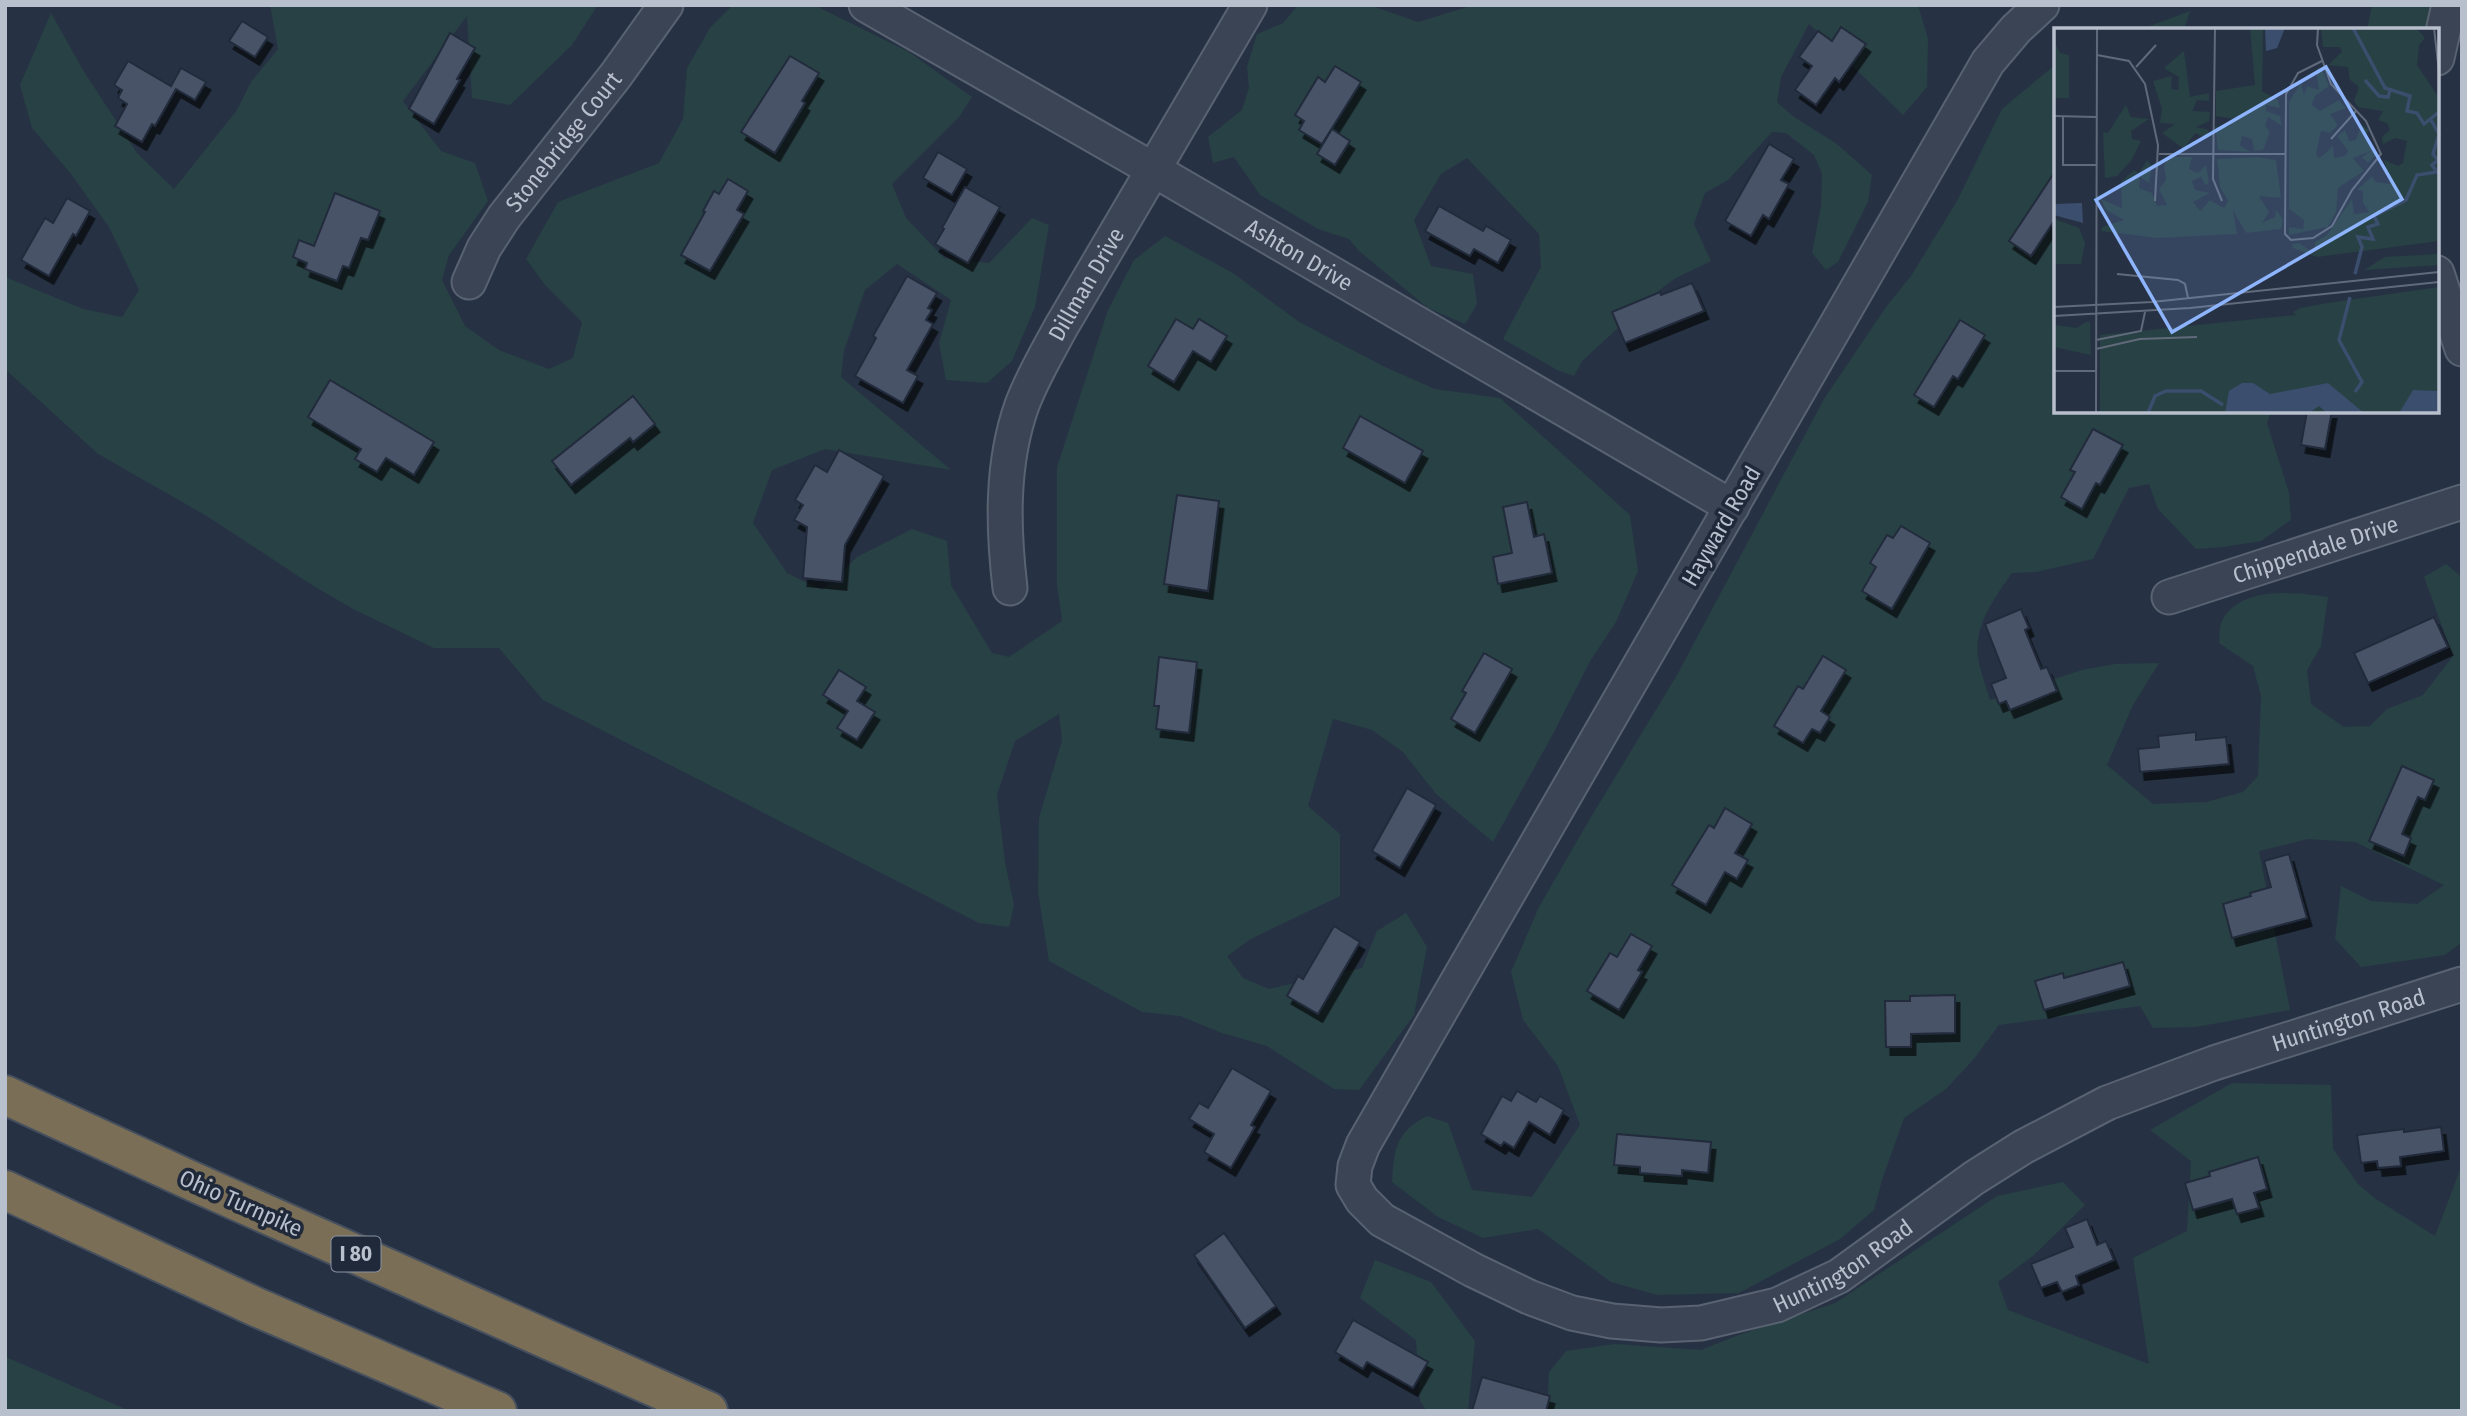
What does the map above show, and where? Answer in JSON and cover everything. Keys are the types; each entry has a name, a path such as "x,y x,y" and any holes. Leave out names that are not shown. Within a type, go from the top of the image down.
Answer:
{"highway":[{"name":"Ohio Turnpike","path":"5,1095 708,1411"},
{"path":"5,1191 256,1307 498,1411"}],"street":[{"name":"Stonebridge Court","path":"470,282 484,248 504,217 616,75 666,5"},
{"name":"Ashton Drive","path":"866,5 1732,507"},
{"name":"Dillman Drive","path":"1010,589 1006,558 1006,471 1022,405 1038,368 1250,5"},
{"name":"Hayward Road","path":"1414,1058 1988,62 2016,29 2042,5"},
{"path":"2439,49 2449,5"},
{"path":"2439,279 2462,349"},
{"name":"Chippendale Drive","path":"2169,597 2462,502"},
{"name":"Huntington Road","path":"1414,1058 1363,1145 1355,1166 1353,1185 1362,1200 1382,1220 1505,1286 1572,1313 1612,1321 1661,1325 1700,1322 1777,1305 1839,1276 1973,1178 2023,1147 2107,1103 2214,1063 2462,984"}],"green space":[{"path":"270,5 598,5 572,45 510,105 472,98 467,16 403,101 441,151 475,163 488,201 449,255 442,280 465,326 499,350 549,369 573,358 582,322 546,286 526,259 558,202 659,163 683,119 687,68 710,28 733,5 814,5 909,52 972,97 959,117 892,184 906,218 944,258 989,263 1032,218 1049,225 1035,307 1012,361 987,383 946,380 939,343 951,300 897,264 865,290 844,351 841,377 951,470 825,449 772,470 753,523 787,573 822,590 857,557 912,529 947,541 951,585 992,653 1009,657 1062,621 1057,584 1057,467 1108,310 1134,260 1165,236 1233,273 1299,322 1385,367 1435,389 1500,398 1630,515 1638,571 1616,622 1589,663 1493,842 1436,794 1403,752 1372,730 1333,719 1308,806 1340,834 1340,896 1251,939 1227,956 1243,978 1269,989 1362,968 1377,931 1406,913 1427,947 1414,1015 1359,1090 1334,1089 1267,1046 1222,1033 1180,1016 1142,1012 1049,961 1038,892 1039,818 1062,740 1059,714 1015,741 997,795 1005,862 1014,905 1009,927 979,923 543,700 499,648 434,648 353,609 205,515 98,454 5,369 5,277 83,309 122,317 139,290 109,227 71,174 32,128 20,85 51,13 83,70 137,153 174,189 237,110 251,82 278,49"},
{"path":"1298,5 1369,5 1418,22 1474,5 1918,5 1928,39 1927,87 1903,115 1809,24 1781,77 1777,102 1794,117 1837,144 1872,175 1868,202 1838,262 1826,270 1812,253 1821,206 1822,174 1814,155 1786,133 1772,132 1728,180 1705,193 1694,224 1711,261 1662,288 1582,361 1574,376 1557,370 1503,339 1541,267 1539,234 1467,158 1441,174 1414,220 1431,266 1473,274 1477,304 1465,324 1428,308 1359,251 1349,239 1318,229 1260,195 1234,157 1213,163 1208,137 1242,110 1249,88 1247,67 1257,34 1283,23"},
{"path":"2372,5 2435,5 2435,28 2367,28"},
{"path":"2190,11 2185,28 2144,28"},
{"path":"2054,66 2054,413 2270,413 2267,423 2289,493 2291,520 2261,541 2196,549 2158,509 2149,484 2129,488 2093,559 2036,572 2012,573 1987,613 1979,634 1979,662 1990,700 2082,670 2115,664 2159,663 2132,707 2107,765 2153,804 2206,802 2243,792 2258,776 2261,696 2253,666 2219,643 2221,623 2230,609 2255,596 2270,594 2328,597 2321,646 2307,670 2311,704 2344,727 2370,726 2387,709 2423,695 2453,656 2424,577 2446,564 2462,577 2462,942 2445,955 2361,967 2335,939 2341,886 2371,901 2417,904 2444,885 2355,842 2308,839 2259,851 2290,1010 2196,1027 2153,1028 2140,1006 1999,1025 1973,1060 1946,1089 1904,1118 1874,1210 1840,1239 1739,1293 1657,1295 1611,1282 1538,1229 1483,1238 1438,1217 1392,1182 1399,1142 1417,1122 1427,1116 1448,1123 1472,1190 1532,1197 1580,1125 1558,1066 1523,1020 1511,972 1539,907 1677,675 1824,399 1886,307 1911,276 1957,201 2002,109"},
{"path":"2232,1083 2331,1085 2333,1149 2358,1184 2376,1199 2435,1236 2462,1165 2462,1411 1547,1411 1549,1372 1566,1351 1615,1344 1701,1350 1835,1303 1997,1196 2063,1182 2085,1205 2034,1255 1998,1282 2008,1310 2149,1364 2133,1258 2187,1231 2191,1161 2150,1130"},
{"path":"1375,1260 1431,1282 1475,1341 1468,1411 1427,1411 1420,1401 1416,1340 1360,1298"},
{"path":"5,1357 15,1361 130,1411 5,1411"}],"building":[{"path":"242,21 268,37 255,57 229,41"},
{"path":"1841,27 1866,44 1839,82 1835,78 1816,105 1795,90 1812,66 1799,57 1818,31 1832,41"},
{"path":"450,33 475,48 434,124 409,109"},
{"path":"790,56 819,73 802,101 805,103 775,153 741,132"},
{"path":"128,61 171,86 181,68 206,82 195,100 176,89 155,126 152,124 142,142 115,126 127,104 118,98 122,90 114,85"},
{"path":"1335,66 1361,82 1322,144 1299,130 1304,121 1295,115 1318,77 1325,82"},
{"path":"1332,129 1350,141 1335,165 1317,154"},
{"path":"1769,144 1794,159 1781,180 1789,184 1769,219 1763,215 1751,236 1725,221"},
{"path":"938,152 967,169 952,195 923,178"},
{"path":"2054,173 2054,221 2031,256 2009,241"},
{"path":"728,179 748,191 737,210 744,214 710,271 681,255 714,191 719,194"},
{"path":"965,187 1000,207 968,263 935,244"},
{"path":"335,193 380,211 368,240 361,238 349,268 343,266 337,281 305,269 307,263 293,257 299,240 314,246"},
{"path":"67,198 90,211 76,236 73,234 49,276 21,260 45,218 53,223"},
{"path":"1439,206 1483,231 1486,226 1511,240 1498,263 1474,249 1470,256 1425,231"},
{"path":"907,276 937,293 928,308 932,310 926,320 933,324 907,370 918,376 903,403 855,376 876,338 873,336"},
{"path":"1692,283 1704,311 1625,343 1612,312 1660,292 1661,295"},
{"path":"1176,319 1193,329 1199,319 1227,336 1211,362 1193,351 1174,382 1148,366"},
{"path":"1960,320 1985,335 1958,379 1953,376 1934,407 1914,395"},
{"path":"330,380 434,442 414,475 386,458 377,472 355,459 361,449 308,417"},
{"path":"633,396 655,424 633,442 630,438 571,485 552,461"},
{"path":"2307,413 2332,413 2325,449 2301,445"},
{"path":"1360,416 1423,451 1405,483 1343,448"},
{"path":"2093,429 2123,445 2100,485 2096,483 2082,509 2061,497 2075,472 2070,470"},
{"path":"839,450 884,476 845,545 842,582 803,578 807,527 794,520 803,505 795,500 815,465 827,472"},
{"path":"1177,495 1219,501 1208,591 1164,584"},
{"path":"1527,502 1534,537 1544,534 1552,573 1498,584 1493,557 1512,553 1503,507"},
{"path":"1901,526 1930,543 1892,609 1862,591 1876,567 1870,563 1887,535 1893,538"},
{"path":"2021,609 2029,628 2025,630 2041,669 2047,667 2057,691 2010,710 2006,701 1999,704 1991,684 2006,678 1985,624"},
{"path":"2434,617 2448,647 2368,683 2354,653"},
{"path":"1484,653 1512,669 1475,733 1451,719 1466,693 1462,691"},
{"path":"1823,656 1846,670 1821,711 1830,717 1820,733 1812,729 1803,743 1774,726 1798,686 1803,689"},
{"path":"1159,657 1197,662 1189,733 1156,729 1159,706 1154,706"},
{"path":"839,670 866,687 857,701 875,712 857,740 837,728 848,711 823,695"},
{"path":"2196,732 2196,740 2226,737 2229,764 2140,772 2138,749 2159,747 2158,736"},
{"path":"2402,766 2434,780 2425,800 2418,797 2402,834 2411,838 2404,856 2369,841"},
{"path":"1407,788 1436,805 1400,868 1372,851"},
{"path":"1725,808 1752,824 1735,853 1748,860 1737,879 1725,872 1706,905 1672,885 1709,825 1714,828"},
{"path":"2289,854 2307,918 2232,938 2223,904 2271,887 2264,861"},
{"path":"1334,926 1360,942 1318,1014 1287,996 1298,976 1303,979"},
{"path":"1631,934 1652,946 1638,970 1642,972 1619,1010 1587,991 1610,953 1617,957"},
{"path":"2123,962 2130,986 2044,1010 2035,981 2063,973 2064,978"},
{"path":"1955,995 1955,1033 1911,1034 1911,1047 1886,1047 1885,1001 1910,1001 1910,996"},
{"path":"1232,1068 1271,1091 1251,1125 1255,1127 1231,1168 1204,1152 1214,1134 1189,1119 1199,1103 1208,1108"},
{"path":"1517,1091 1536,1102 1540,1096 1564,1110 1550,1135 1529,1122 1514,1148 1504,1142 1501,1146 1481,1134 1502,1096 1511,1101"},
{"path":"2441,1127 2444,1151 2400,1157 2401,1166 2378,1168 2377,1161 2361,1163 2357,1135"},
{"path":"1617,1134 1711,1142 1708,1173 1682,1170 1682,1176 1640,1173 1640,1167 1614,1165"},
{"path":"2258,1157 2267,1189 2254,1193 2259,1208 2237,1214 2232,1199 2193,1210 2185,1183 2210,1176 2209,1172"},
{"path":"2087,1219 2097,1245 2106,1241 2114,1260 2076,1276 2079,1285 2062,1292 2057,1282 2041,1288 2031,1264 2073,1247 2065,1228"},
{"path":"1224,1233 1276,1306 1245,1328 1194,1255"},
{"path":"1353,1320 1428,1362 1413,1388 1367,1362 1363,1369 1335,1352"},
{"path":"1482,1377 1550,1396 1546,1411 1472,1411"}]}
